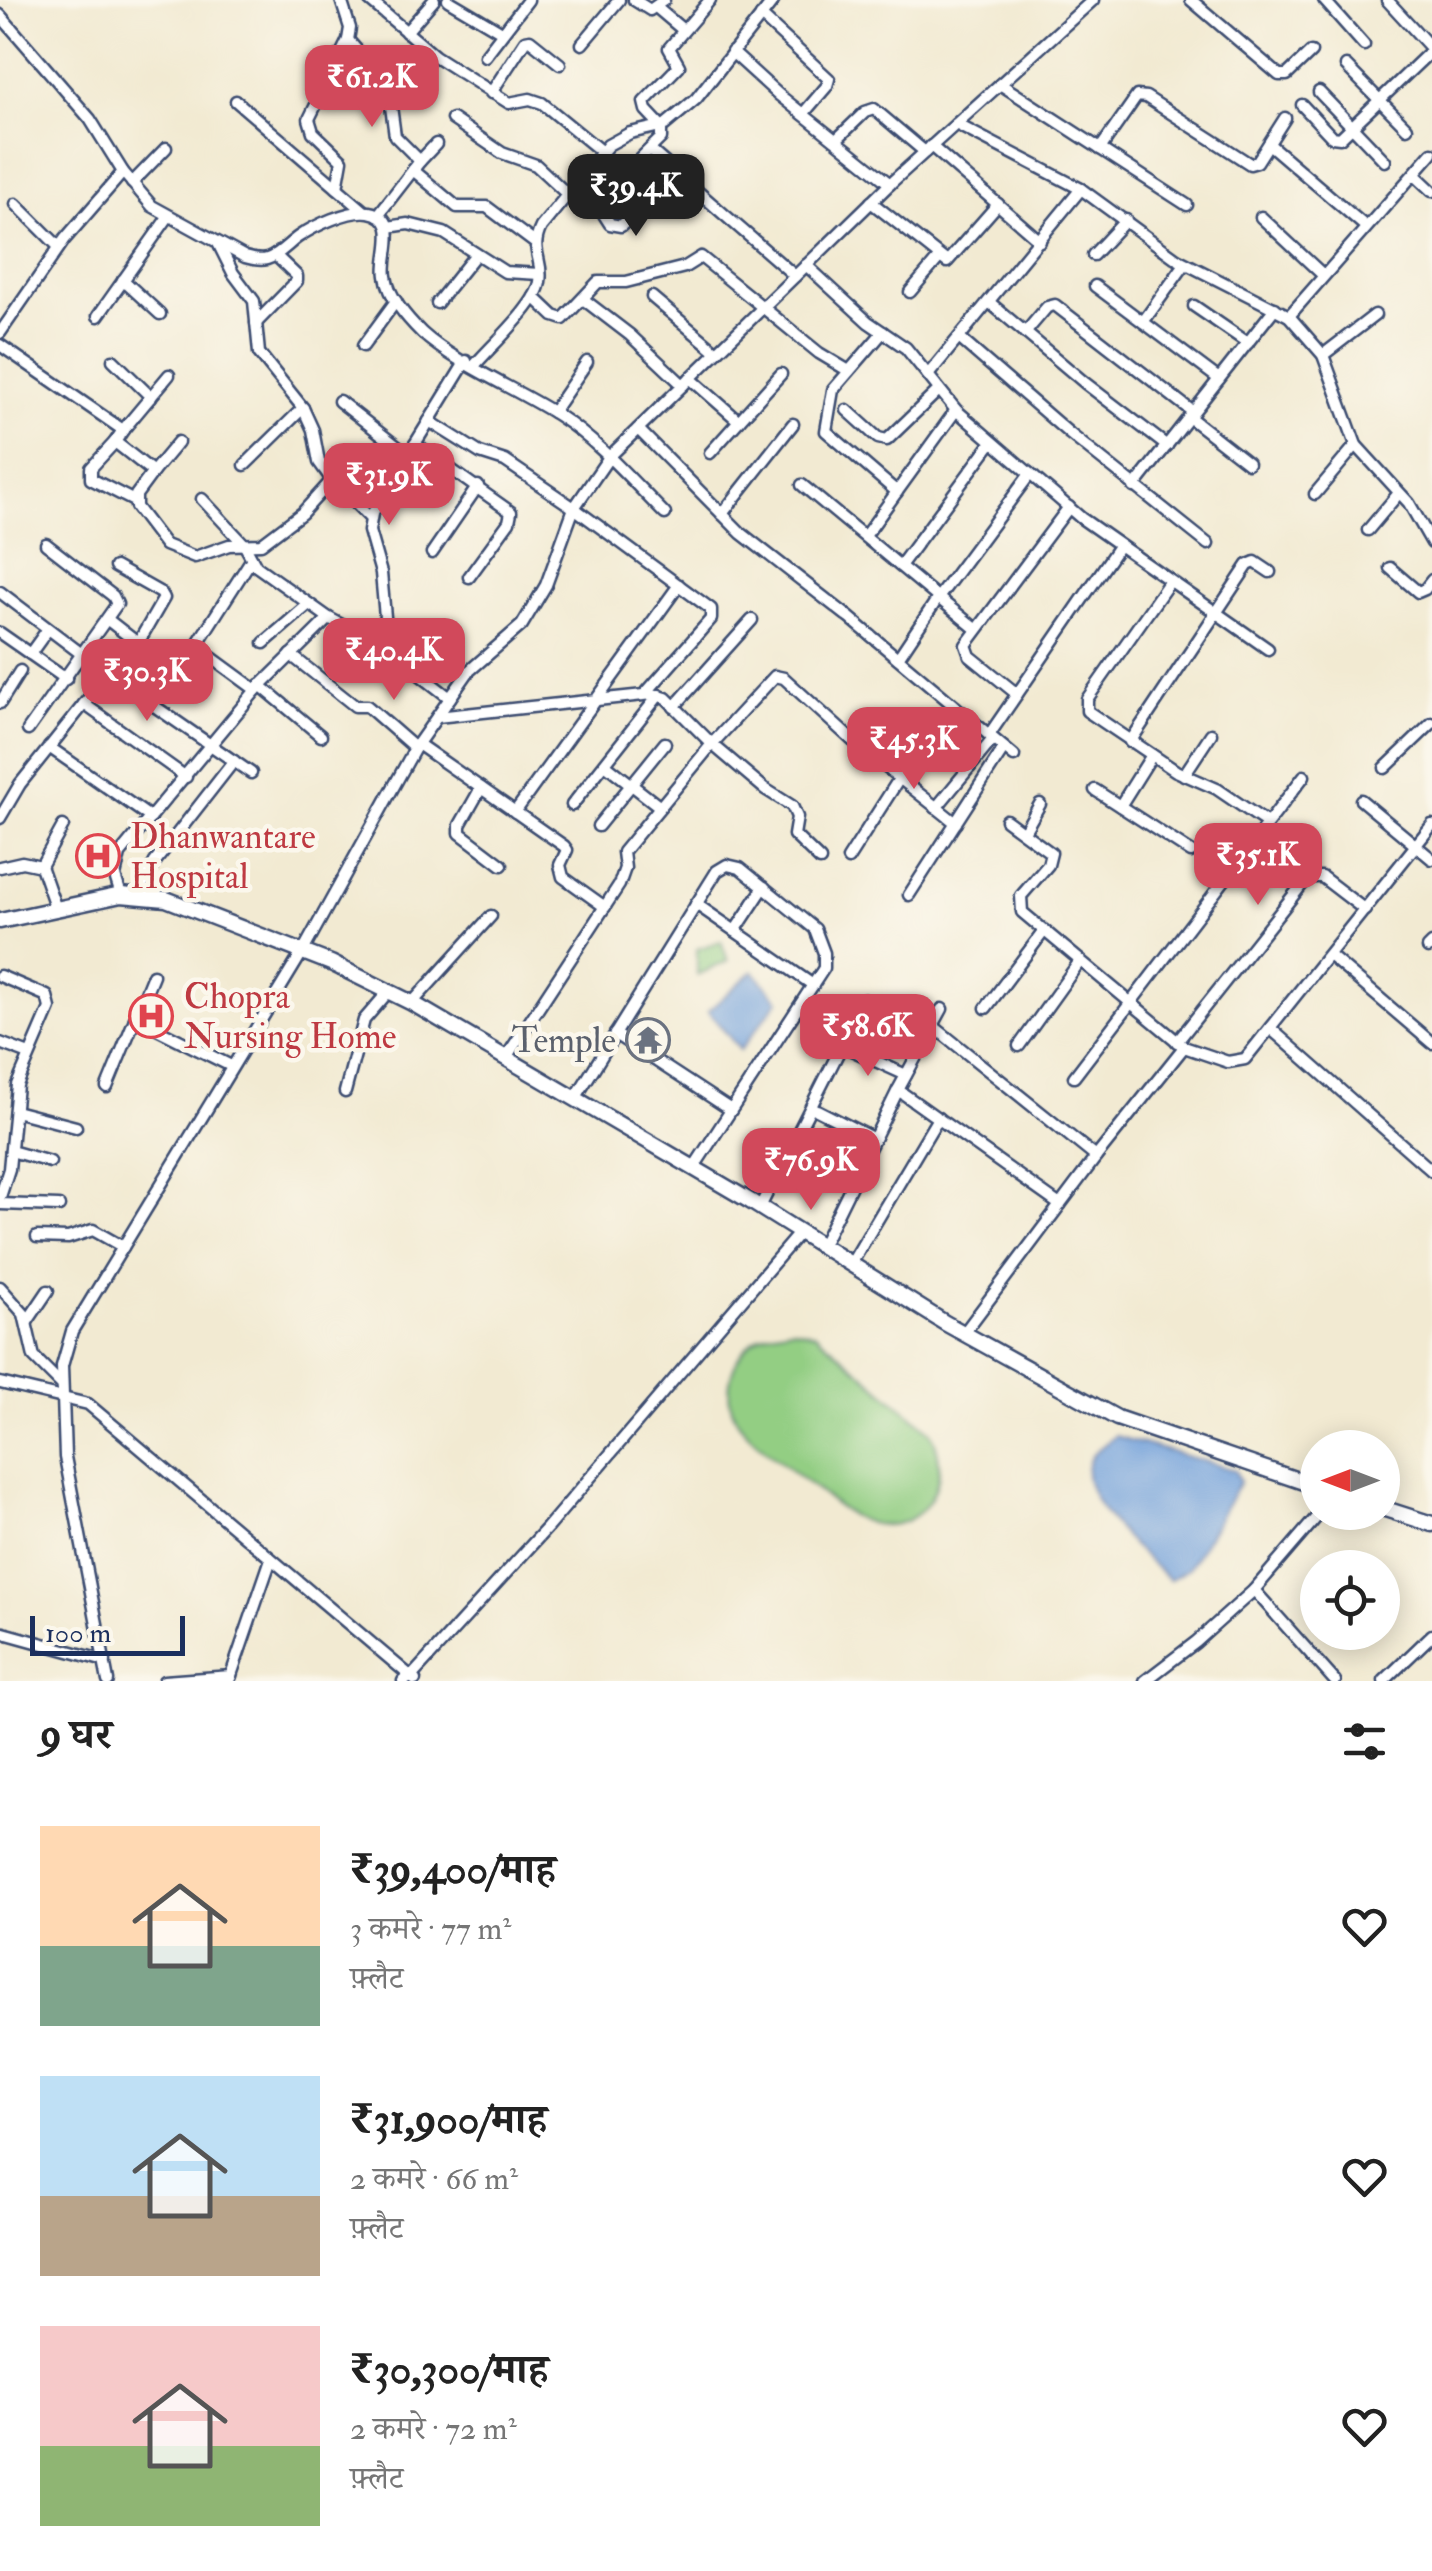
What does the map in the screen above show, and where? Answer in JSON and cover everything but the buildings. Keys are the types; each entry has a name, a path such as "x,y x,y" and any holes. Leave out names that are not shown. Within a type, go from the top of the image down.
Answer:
{"street":[{"path":"337,188 342,160 313,132 309,119 348,40 350,28 343,5 366,0 443,62 510,103 530,99 542,103 602,152"},
{"path":"406,32 434,0"},
{"path":"448,0 502,32"},
{"path":"485,56 528,0"},
{"path":"582,44 619,0"},
{"path":"634,0 646,9 660,4 683,30"},
{"path":"596,202 662,138 661,126 644,102 679,66 669,48 710,0"},
{"path":"388,650 381,573 370,518 429,421 470,363 534,297 540,274 534,243 541,227 617,138 661,126 696,99 774,0"},
{"path":"108,1681 65,1457 62,1366 72,1331 302,950 416,746 469,671 522,626 546,585 574,508 608,458 890,184 1093,0"},
{"path":"1191,0 1279,75 1287,75 1311,52"},
{"path":"1324,0 1364,45"},
{"path":"1302,105 1332,137 1340,138 1432,49 1387,0"},
{"path":"0,15 90,119 123,172 152,206 168,216 258,260 274,255 306,232 364,212"},
{"path":"761,16 829,78 828,86 803,114"},
{"path":"348,40 382,80 390,99 395,136 417,166 457,207 487,207 534,243"},
{"path":"492,93 525,40 560,64"},
{"path":"732,52 890,184"},
{"path":"1346,66 1406,128"},
{"path":"1000,84 1187,205"},
{"path":"1318,92 1385,161"},
{"path":"1100,149 1132,100 1142,96 1250,164 1257,162 1286,118"},
{"path":"236,101 364,212 378,215 388,227 385,275 396,301 424,335 553,412 608,458 665,514"},
{"path":"836,140 865,112 874,109 1040,241"},
{"path":"452,118 502,154 536,165 570,191 596,202 610,224 621,226 677,173"},
{"path":"956,124 1081,189 1186,264 1290,316 1323,356 1356,445 1399,493 1432,543"},
{"path":"378,215 436,144"},
{"path":"1269,144 1366,227"},
{"path":"132,182 166,148"},
{"path":"650,150 796,276"},
{"path":"1290,316 1432,154"},
{"path":"0,333 59,247 123,172"},
{"path":"1414,174 1432,191"},
{"path":"928,375 1081,189"},
{"path":"871,202 947,262 998,204"},
{"path":"16,204 59,247"},
{"path":"98,316 168,216"},
{"path":"1261,216 1324,275"},
{"path":"1093,255 1126,220"},
{"path":"388,227 408,224 444,233 505,272 540,274"},
{"path":"218,242 233,273 252,294 259,353 303,408 314,430 319,462 370,518"},
{"path":"438,303 476,254"},
{"path":"256,323 297,282 297,276 274,255"},
{"path":"534,297 563,320 598,282 626,282 685,267 701,258 818,353 849,371"},
{"path":"910,292 938,258"},
{"path":"1143,322 1186,264"},
{"path":"806,265 860,316 906,348 956,410 1068,507 1268,648"},
{"path":"123,280 160,314"},
{"path":"1095,286 1220,379"},
{"path":"652,297 717,352"},
{"path":"583,298 739,421"},
{"path":"363,346 396,301"},
{"path":"989,302 1167,446"},
{"path":"1025,332 1047,306 1055,306 1248,463"},
{"path":"1194,306 1248,343"},
{"path":"1134,487 1276,308"},
{"path":"1323,356 1375,315"},
{"path":"883,332 830,396 826,431 897,492"},
{"path":"959,338 1134,487 1208,544"},
{"path":"2,350 124,430"},
{"path":"113,360 151,397"},
{"path":"553,412 587,362"},
{"path":"710,453 781,374"},
{"path":"169,375 91,468 90,475 94,482 134,501 156,538 184,555 204,555 229,545 253,546 267,540 312,504 332,480"},
{"path":"848,410 878,438 887,440 939,390"},
{"path":"338,401 408,455"},
{"path":"245,465 303,408"},
{"path":"865,536 956,410"},
{"path":"429,421 480,454 505,461 708,606 711,620 645,694"},
{"path":"722,514 792,424"},
{"path":"638,429 756,545 1009,752 909,895"},
{"path":"115,442 153,472"},
{"path":"134,501 178,442"},
{"path":"900,566 992,442"},
{"path":"415,444 508,507 511,517 469,577"},
{"path":"1315,494 1356,445"},
{"path":"898,658 1030,474"},
{"path":"802,484 976,629"},
{"path":"432,553 478,486"},
{"path":"1368,530 1399,493"},
{"path":"202,500 244,544 250,560 328,618 388,650 450,698"},
{"path":"1017,694 966,651 976,629 1068,507"},
{"path":"28,730 116,608 116,600 46,544"},
{"path":"936,808 970,768 1119,546"},
{"path":"108,620 172,670 196,646 250,560"},
{"path":"1130,742 1248,564 1260,563 1270,572"},
{"path":"115,567 164,598 138,643"},
{"path":"1390,568 1418,592 1432,580"},
{"path":"1170,581 1086,706 1092,717 1130,742 1184,775 1224,793 1267,823"},
{"path":"515,812 679,585"},
{"path":"0,592 251,774"},
{"path":"264,644 309,604"},
{"path":"121,895 115,864 258,687 328,618"},
{"path":"674,706 752,620"},
{"path":"30,654 48,628"},
{"path":"0,633 66,679"},
{"path":"196,646 321,736"},
{"path":"290,655 355,706 367,706 416,746 564,846 567,850 560,865 563,877 605,906"},
{"path":"0,702 20,670"},
{"path":"0,818 20,784 108,674"},
{"path":"507,1056 623,876 624,852 771,678 780,676 956,823"},
{"path":"437,716 596,698 659,696 765,789 792,806 797,817 794,835 820,860"},
{"path":"572,805 659,696"},
{"path":"84,704 186,777"},
{"path":"848,859 899,779 956,707"},
{"path":"1385,768 1432,724"},
{"path":"1184,775 1211,734"},
{"path":"931,738 970,768"},
{"path":"598,826 665,743"},
{"path":"50,747 150,818"},
{"path":"1120,806 1152,756"},
{"path":"138,895 155,862 234,761"},
{"path":"605,764 660,807"},
{"path":"1074,1077 1304,776"},
{"path":"481,788 460,832 502,864"},
{"path":"1095,790 1191,852"},
{"path":"1360,800 1432,859"},
{"path":"1024,832 1040,804"},
{"path":"1006,820 1051,853 1048,866 1019,901 1022,912 1181,1044 1237,1062 1245,1059 1432,825"},
{"path":"56,909 41,866 63,826"},
{"path":"0,867 22,862 41,866"},
{"path":"576,1097 717,871 727,865 740,868 815,929 821,941 824,968 694,1167"},
{"path":"964,1334 1308,878 1322,877 1365,910"},
{"path":"735,931 764,887"},
{"path":"0,921 121,895 138,895 166,899 302,950 412,1003 507,1056 760,1206 964,1334 1117,1418 1300,1481"},
{"path":"696,904 813,985"},
{"path":"412,1003 490,916"},
{"path":"986,1008 1044,931"},
{"path":"1329,955 1432,1043"},
{"path":"1019,1046 1080,961"},
{"path":"107,1087 152,975"},
{"path":"0,976 41,992 50,1002 17,1085 11,1151 0,1200 59,1206"},
{"path":"345,1092 364,1020 388,991"},
{"path":"760,1206 865,1000 931,1030 1096,1156"},
{"path":"822,1246 942,1009"},
{"path":"135,1018 231,1066"},
{"path":"1270,1028 1432,1172"},
{"path":"615,1034 731,1110"},
{"path":"0,1043 30,1054"},
{"path":"847,1048 906,1075"},
{"path":"898,1090 1060,1204"},
{"path":"816,1110 874,1139"},
{"path":"14,1111 76,1128"},
{"path":"850,1264 938,1118"},
{"path":"0,1125 13,1126"},
{"path":"803,1142 858,1170"},
{"path":"11,1151 50,1162"},
{"path":"37,1237 68,1238 93,1230 123,1247"},
{"path":"0,1384 61,1390 88,1404 410,1680 547,1528 800,1232"},
{"path":"0,1287 27,1322 34,1357 61,1390"},
{"path":"27,1322 48,1291"},
{"path":"1400,1514 1432,1524"},
{"path":"1145,1681 1254,1590 1305,1530"},
{"path":"164,1681 230,1678 272,1559"},
{"path":"1254,1590 1335,1681"},
{"path":"0,1632 104,1661"},
{"path":"1384,1681 1432,1634"}],"green space":[{"path":"721,941 728,961 697,975 697,949"},
{"path":"791,1328 815,1333 931,1432 939,1457 939,1474 927,1504 913,1518 887,1525 855,1517 766,1450 735,1416 729,1388 737,1361 755,1340"}],"water":[{"path":"753,971 779,1000 740,1050 708,1011"},
{"path":"1115,1436 1235,1470 1240,1482 1189,1568 1169,1580 1112,1522 1090,1487 1087,1470 1092,1456"}],"place":[{"name":"Dhanwantare Hospital","path":"98,856"},
{"name":"Chopra Nursing Home","path":"151,1016"},
{"name":"Temple","path":"648,1040"}]}
